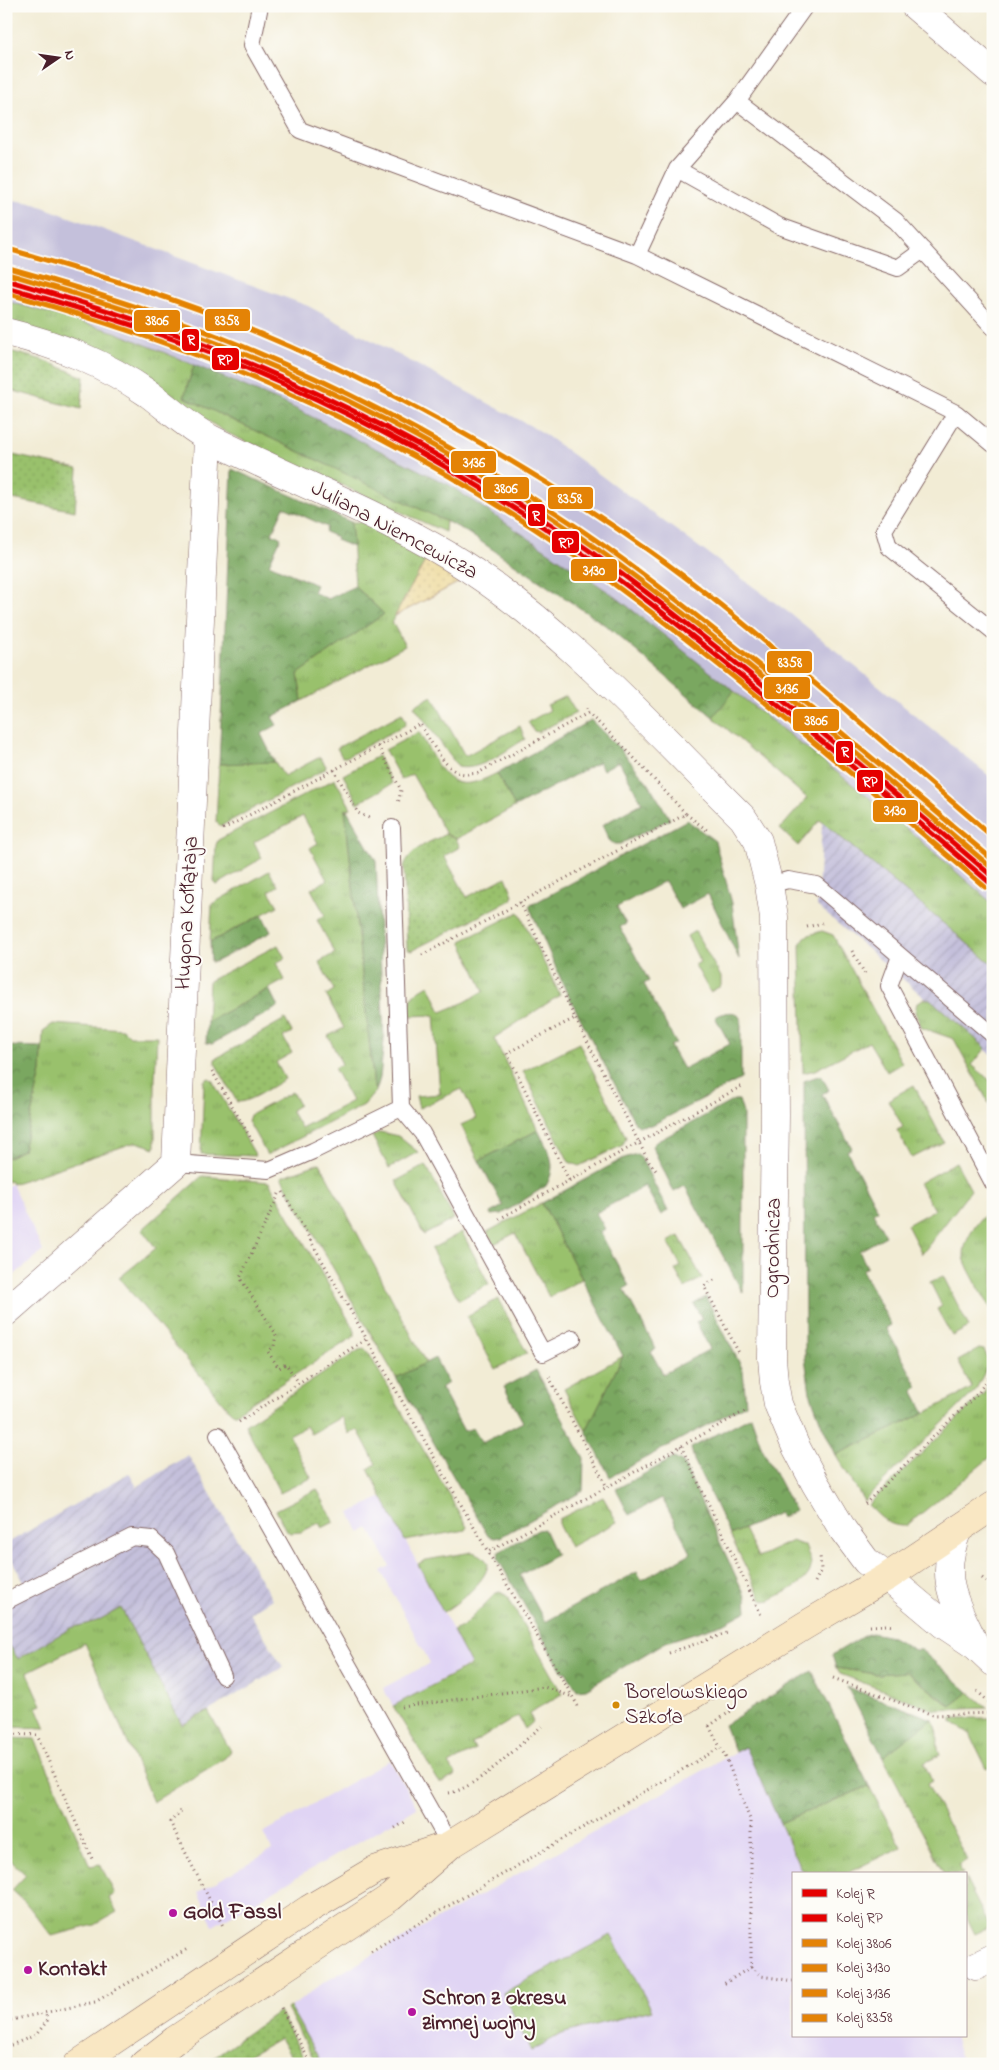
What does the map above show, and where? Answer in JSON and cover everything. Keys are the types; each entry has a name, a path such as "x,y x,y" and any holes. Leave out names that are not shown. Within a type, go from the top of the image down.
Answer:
{"main road":[{"path":"144,2064 183,2035 391,1897 450,1845 690,1696 887,1577 993,1506"},
{"path":"78,2064 309,1909 375,1870 450,1845"}],"street":[{"path":"915,6 993,73"},
{"name":"Juliana Niemcewicza","path":"6,332 46,342 98,363 147,393 208,438 374,515 448,556 507,595 590,666 742,818 758,841 769,885"},
{"name":"Hugona Kołłątaja","path":"176,1163 208,438"},
{"name":"Ogrodnicza","path":"769,885 774,927 775,1116 772,1358 778,1404 795,1445 815,1483 843,1530 866,1561 943,1624 984,1654"},
{"path":"6,1312 176,1163"},
{"path":"958,1529 952,1546 950,1592 984,1654"}],"lane":[{"path":"260,6 252,45 300,130 637,255 956,413 993,444"},
{"path":"637,255 678,169 737,101 805,6"},
{"path":"737,101 896,221 993,327"},
{"path":"678,169 779,226 898,268 923,250"},
{"path":"956,413 884,530 889,547 993,631"},
{"path":"392,828 401,1108 422,1133 542,1353 573,1338"},
{"path":"769,885 788,880 817,885 993,1035"},
{"path":"900,956 889,986 993,1183"},
{"path":"176,1163 269,1170 313,1151 401,1108"},
{"path":"218,1435 450,1845"},
{"path":"6,1602 132,1537 151,1539 166,1552 223,1676"}],"path":[{"path":"590,666 573,685 588,713 622,745 686,814 710,832"},
{"path":"217,832 420,724 447,764 455,771 464,774 478,773 588,713"},
{"path":"334,770 358,813 392,828 401,790 378,746"},
{"path":"397,968 686,814"},
{"path":"520,902 575,1018 649,1162 658,1173"},
{"path":"802,930 820,923 830,925"},
{"path":"851,950 865,975"},
{"path":"569,1180 507,1053 575,1018"},
{"path":"212,1070 269,1170"},
{"path":"476,1232 749,1082"},
{"path":"299,1383 286,1364 279,1368 268,1352 274,1346 276,1334 240,1278 281,1189 578,1706"},
{"path":"714,1280 704,1286 742,1359"},
{"path":"991,1334 993,1339"},
{"path":"218,1435 366,1339"},
{"path":"542,1353 544,1367 607,1487"},
{"path":"861,1508 979,1392 993,1370"},
{"path":"488,1552 748,1409"},
{"path":"681,1446 761,1616"},
{"path":"812,1585 821,1570 821,1558 818,1548"},
{"path":"754,1620 768,1612"},
{"path":"863,1629 871,1625 886,1624 902,1628"},
{"path":"670,1653 739,1629"},
{"path":"833,1678 932,1715 993,1713"},
{"path":"372,1707 383,1710 544,1686 573,1698"},
{"path":"973,1688 993,1706"},
{"path":"690,1696 721,1747 751,1822 751,1966 761,1976 792,1981"},
{"path":"6,1734 37,1735 93,1862"},
{"path":"371,1951 721,1747"},
{"path":"181,1811 170,1822 224,1928"},
{"path":"722,1985 751,1966"},
{"path":"277,2001 312,2064"},
{"path":"6,2047 36,2035 47,2021 46,2014"}],"shaded area":[{"path":"6,199 32,203 308,306 540,431 792,615 993,779 993,904 891,815 616,597 449,485 284,403 115,332 6,301"},
{"path":"823,810 993,956 993,1056 817,906"},
{"path":"12,1184 43,1251 6,1282 6,1186"},
{"path":"188,1455 272,1599 250,1613 283,1667 183,1726 172,1706 85,1643 6,1683 6,1601 28,1590 6,1549 6,1544 129,1473 137,1487"},
{"path":"382,1497 471,1664 393,1706 383,1688 430,1663 381,1571 390,1566 369,1528 360,1533 350,1513"},
{"path":"745,1747 802,1872 792,1872 792,2038 955,2038 962,2064 322,2064 290,2008 323,1983"},
{"path":"390,1760 417,1808 213,1926 198,1892 272,1850 263,1833"}],"green space":[{"path":"6,301 115,332 194,365 184,397 446,521 445,532 225,432 158,388 6,324"},
{"path":"6,350 43,360 84,377 81,409 6,389"},
{"path":"194,365 284,403 449,485 616,597 734,691 713,717 608,627 462,529 184,397"},
{"path":"13,455 78,469 75,511 7,498"},
{"path":"232,469 351,522 353,547 336,540 337,537 325,532 327,527 284,507 272,533 281,538 269,564 316,585 313,592 328,599 355,586 384,614 298,674 302,701 272,717 277,725 261,734 275,762 219,764"},
{"path":"351,522 362,522 428,556 392,622 405,646 302,701 298,674 384,614 355,586"},
{"path":"734,691 891,815 993,904 993,965 820,820 798,846 780,829 807,798 713,717"},
{"path":"432,696 465,756 520,726 525,739 484,763 466,768 458,767 414,706"},
{"path":"566,696 576,713 538,732 534,731 528,722 550,710 547,705"},
{"path":"402,713 406,721 405,725 346,757 342,757 337,748"},
{"path":"591,720 620,749 649,784 670,819 620,844 614,844 609,840 602,825 642,803 619,761 603,770 599,762 515,807 497,773"},
{"path":"419,732 440,769 448,777 456,782 467,783 480,781 497,773 515,807 456,839 446,834 412,774 401,780 385,750"},
{"path":"378,756 392,784 358,803 343,775"},
{"path":"320,757 326,766 325,769 221,826 216,822 219,764 275,762 284,776"},
{"path":"335,779 351,808 345,810 374,1088 376,1091 364,1105 267,1155 248,1121 250,1115 292,1092 299,1105 291,1110 301,1128 352,1101 334,1068 342,1064 328,1036 344,1028 326,995 334,990 319,962 335,953 317,920 325,915 311,889 327,880 310,848 318,843 303,816 254,842 262,858 217,885 214,882 216,845 218,840"},
{"path":"345,810 347,810 376,861 384,1040 380,1078 376,1091 374,1088"},
{"path":"687,820 715,841 732,903 739,959 708,894 680,909 665,881 617,907 626,924 620,927 649,981 644,984 676,1043 670,1046 683,1069 730,1044 715,1017 731,1012 738,1015 741,1022 741,1079 652,1125 639,1126 635,1123 566,991 529,906"},
{"path":"446,834 456,839 460,847 444,856 467,897 506,877 513,895 511,900 411,951 407,949 404,867 410,855 415,851"},
{"path":"269,871 278,886 269,891 278,906 210,942 212,904"},
{"path":"519,912 560,995 494,1038 538,1130 479,1161 461,1125 476,1118 462,1089 419,1108 416,1096 440,1094 434,1015 408,1016 411,1000 415,994 429,985 441,1012 465,1002 484,991 461,941"},
{"path":"262,915 271,932 215,962 211,962 210,942"},
{"path":"695,931 721,977 721,986 710,992 695,965 700,962 687,936"},
{"path":"822,931 833,935 902,1063 887,1072 869,1042 815,1070 803,1073 800,944 806,936"},
{"path":"278,945 285,958 276,963 285,980 207,1022 209,981"},
{"path":"269,989 278,1007 212,1044 206,1043 207,1022"},
{"path":"923,999 930,999 986,1048 972,1065 993,1083 993,1111 954,1039 922,1028 915,1012 917,1003"},
{"path":"285,1019 292,1032 283,1037 292,1053 276,1062 285,1079 255,1097 237,1102 215,1063 215,1059"},
{"path":"53,1024 123,1029 130,1036 157,1036 155,1148 136,1142 12,1184 10,1181 6,1182 6,1158 23,1150 41,1072 43,1031"},
{"path":"579,1043 626,1137 623,1145 579,1166 569,1162 523,1071"},
{"path":"6,1046 42,1047 41,1072 23,1150 6,1158"},
{"path":"821,1075 829,1090 822,1094 852,1148 847,1151 878,1210 873,1213 886,1236 859,1251 867,1267 862,1270 891,1325 886,1328 918,1387 913,1390 925,1413 836,1455 810,1393 805,1358 804,1081"},
{"path":"209,1078 212,1080 256,1156 201,1154 204,1081"},
{"path":"914,1085 944,1142 912,1158 897,1130 903,1127 888,1100"},
{"path":"734,1100 739,1100 743,1113 743,1293 685,1186 674,1192 652,1146 656,1142"},
{"path":"538,1130 551,1157 552,1164 550,1178 546,1186 502,1214 491,1215 490,1213 503,1206 479,1161"},
{"path":"380,1132 398,1136 418,1152 389,1168 372,1136"},
{"path":"637,1154 640,1156 668,1211 661,1215 645,1186 596,1213 605,1229 600,1232 629,1286 624,1289 656,1349 651,1352 663,1374 710,1349 696,1322 702,1319 694,1304 706,1297 743,1370 746,1404 610,1477 586,1431 623,1356 542,1203 624,1158"},
{"path":"956,1162 971,1190 922,1254 907,1225 934,1210 919,1183"},
{"path":"320,1163 426,1363 396,1378 281,1177"},
{"path":"426,1165 454,1219 424,1235 396,1181"},
{"path":"202,1176 269,1182 355,1331 355,1336 234,1414 119,1278 156,1248 142,1230"},
{"path":"542,1203 582,1279 549,1297 515,1233 494,1244 487,1232"},
{"path":"984,1215 993,1231 993,1312 972,1276 964,1257 965,1245 973,1229"},
{"path":"462,1232 489,1284 459,1300 431,1249"},
{"path":"679,1236 702,1278 685,1288 675,1270 681,1266 668,1242"},
{"path":"943,1276 969,1327 952,1336 937,1309 942,1306 930,1282"},
{"path":"498,1299 527,1353 495,1369 467,1316"},
{"path":"364,1349 368,1352 467,1527 465,1530 405,1541 368,1469 376,1464 358,1430 349,1434 341,1417 311,1434 306,1426 289,1435 311,1478 280,1493 245,1425 359,1350"},
{"path":"979,1349 984,1350 990,1362 975,1391 864,1501 836,1455 925,1413 972,1388 958,1361"},
{"path":"623,1356 586,1431 564,1389"},
{"path":"435,1358 448,1383 441,1388 464,1431 473,1428 482,1443 523,1422 504,1387 536,1370 584,1458 583,1491 500,1537 488,1536 396,1378"},
{"path":"993,1377 993,1455 906,1526 895,1525 881,1517 868,1505 983,1394"},
{"path":"751,1416 762,1448 795,1511 781,1518 779,1513 730,1535 694,1460 691,1448"},
{"path":"674,1458 683,1463 746,1598 747,1611 725,1623 666,1642 586,1689 577,1690 566,1672 562,1671 498,1559 499,1552 538,1530 544,1529 556,1555 520,1575 545,1622 637,1572 642,1580 691,1553 662,1498 629,1515 616,1489"},
{"path":"317,1489 334,1522 322,1528 319,1523 301,1532 290,1533 285,1529 276,1510"},
{"path":"603,1497 617,1522 570,1547 559,1526 559,1519"},
{"path":"744,1529 758,1557 792,1541 805,1546 811,1565 807,1577 782,1594 770,1600 762,1600 730,1535"},
{"path":"472,1552 480,1555 488,1564 483,1578 456,1604 443,1612 418,1564 426,1560"},
{"path":"500,1592 507,1596 562,1694 529,1713 533,1722 525,1729 518,1716 472,1744 475,1750 449,1764 456,1775 443,1782 439,1782 393,1706 471,1665 453,1631 462,1627 496,1593"},
{"path":"121,1608 182,1725 208,1711 231,1751 225,1758 153,1802 85,1643 27,1672 42,1705 37,1707 46,1728 6,1727 6,1640 18,1659 71,1628 97,1621"},
{"path":"872,1633 892,1637 915,1650 921,1650 969,1692 951,1706 907,1672 876,1674 836,1668 832,1655 865,1635"},
{"path":"836,1668 876,1674 907,1672 950,1706 969,1692 988,1708 935,1710 840,1674"},
{"path":"812,1671 869,1786 780,1823 745,1747 735,1752 724,1725"},
{"path":"847,1687 932,1719 883,1757"},
{"path":"952,1718 993,1718 993,1766 987,1769 970,1734 952,1722"},
{"path":"932,1719 938,1734 938,1750 940,1755 924,1763 932,1781 927,1784 967,1860 958,1865 962,1872 943,1872 883,1757"},
{"path":"6,1738 35,1739 90,1866 100,1864 115,1894 109,1898 117,1912 94,1925 52,1936 26,1903 12,1890 26,1875 6,1856"},
{"path":"869,1786 901,1847 849,1872 802,1872 780,1823"},
{"path":"966,1880 990,1927 975,1934 966,1916"},
{"path":"611,1935 652,2010 561,2034 531,2051 503,1993"},
{"path":"290,2007 322,2064 316,2064 287,2009"},
{"path":"279,2011 307,2064 295,2064 280,2038 233,2064 204,2064"}],"sand":[{"path":"428,556 467,578 395,616"}],"rail line":[{"name":"8358","path":"8,249 165,297 256,332 358,378 458,430 507,459 602,518 693,583 803,674 993,837"},
{"name":"3136","path":"9,268 142,309 262,354 346,393 467,458 571,523 673,597 809,706 993,860"},
{"name":"3806","path":"8,274 146,317 283,370 372,413 503,486 597,549 697,624 839,739 993,869"},
{"name":"R","path":"6,280 139,321 259,367 341,405 462,469 565,534 667,608 805,719 993,877"},
{"name":"RP","path":"6,287 162,335 276,380 365,423 495,496 589,558 714,653 833,750 989,882"},
{"name":"3130","path":"6,293 139,334 229,368 274,387 364,430 451,477 535,529 637,601 830,755 985,887"}],"place":[{"name":"Borelowskiego Szkoła","path":"616,1705"},
{"name":"Gold Fassl","path":"173,1913"},
{"name":"Kontakt","path":"28,1970"},
{"name":"Schron z okresu zimnej wojny","path":"412,2012"}]}
